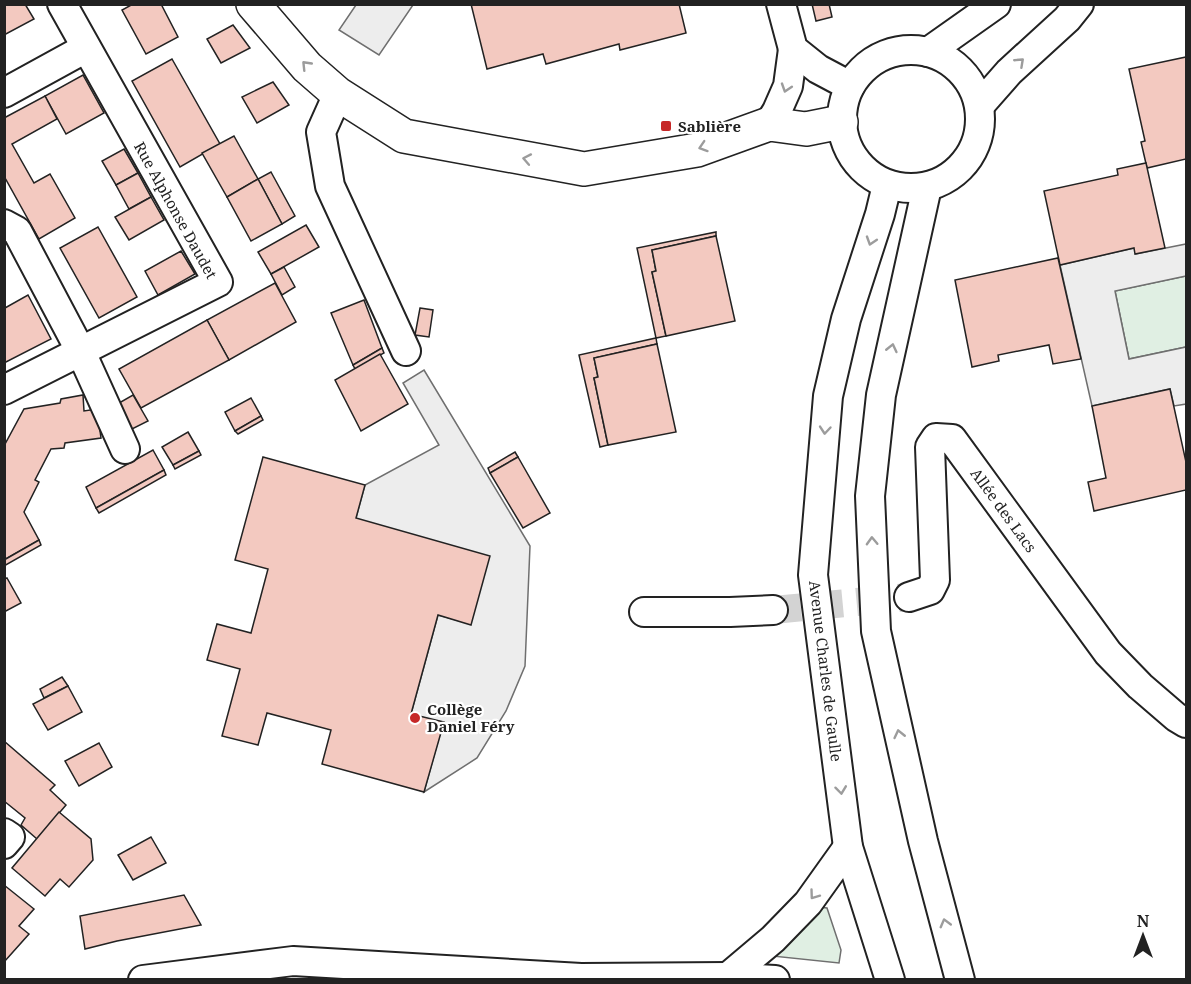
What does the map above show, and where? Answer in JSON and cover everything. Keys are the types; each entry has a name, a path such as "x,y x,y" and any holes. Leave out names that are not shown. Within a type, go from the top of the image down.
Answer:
{"street":[{"name":"Rue Alphonse Daudet","path":"62,4 218,282 81,352"},
{"path":"253,4 307,67 338,94 404,136 584,170 697,150 769,124 806,129 841,122"},
{"path":"769,124 788,86 793,49 781,4"},
{"path":"928,52 996,4"},
{"path":"980,105 1009,72 1079,4"},
{"path":"4,93 86,48"},
{"path":"793,49 818,69 850,86"},
{"path":"905,50 928,52 946,59 961,71 973,87 980,105 981,126 975,147 964,165 947,179 927,187 907,189 886,184 871,176 854,160 845,142 841,122 843,103 850,86 864,68 883,56 905,50"},
{"path":"338,94 321,132 330,186 406,351"},
{"name":"Avenue Charles de Gaulle","path":"886,184 880,214 846,319 828,396 813,575 848,847 890,980"},
{"path":"927,187 881,395 870,496 873,575 876,631 923,841 960,980"},
{"path":"4,224 16,231 81,352 124,449"},
{"path":"4,390 81,352"},
{"name":"Allée des Lacs","path":"909,597 930,590 935,580 930,447 936,438 952,439 1108,652 1140,686 1186,723"},
{"path":"644,612 730,612 773,609"},
{"path":"4,832 10,837 4,844"},
{"path":"728,977 772,939 808,903 848,847"},
{"path":"143,980 293,962 583,979 728,977 775,980"}],"green space":[{"path":"1186,276 1186,347 1129,359 1115,291"},
{"path":"818,907 827,908 841,950 839,963 772,956"}],"shaded area":[{"path":"356,5 413,5 379,55 339,30"},
{"path":"1186,244 1186,276 1115,291 1129,359 1186,347 1186,404 1174,406 1170,389 1092,406 1060,265 1134,248 1136,254"},
{"path":"424,370 530,546 525,666 506,711 477,758 424,792 443,723 411,714 438,615 471,624 356,518 365,485 439,445 403,383"}],"building":[{"path":"4,4 25,4 34,19 4,35"},
{"path":"133,4 161,4 178,37 146,54 122,10"},
{"path":"471,4 679,4 686,33 620,50 619,44 546,64 543,54 487,69"},
{"path":"812,4 829,4 832,17 816,21"},
{"path":"233,25 250,48 221,63 207,39"},
{"path":"1186,57 1186,159 1147,168 1141,142 1145,141 1129,69"},
{"path":"172,59 220,144 180,167 132,81"},
{"path":"83,75 104,113 66,134 45,96"},
{"path":"273,82 289,105 257,123 242,97"},
{"path":"45,96 57,119 12,144 34,183 50,174 75,218 39,239 4,176 4,118"},
{"path":"234,136 258,179 227,197 202,153"},
{"path":"124,149 138,173 116,185 102,161"},
{"path":"1146,163 1165,248 1135,254 1134,248 1060,265 1044,191 1118,175 1117,169"},
{"path":"271,172 295,216 282,224 258,179"},
{"path":"138,173 151,197 129,209 116,185"},
{"path":"258,179 282,224 251,241 227,197"},
{"path":"151,197 164,220 129,240 115,217"},
{"path":"306,225 319,247 271,274 258,252"},
{"path":"98,227 137,297 99,318 60,248"},
{"path":"716,232 716,236 652,250 656,271 652,272 666,336 656,338 637,248"},
{"path":"716,236 735,321 666,336 652,272 656,271 652,250"},
{"path":"181,251 195,274 158,295 145,271"},
{"path":"1058,258 1081,359 1053,364 1049,345 998,355 999,361 972,367 955,280"},
{"path":"284,267 295,287 282,295 271,274"},
{"path":"275,283 296,322 229,360 207,320"},
{"path":"28,295 51,339 4,363 4,307"},
{"path":"364,300 382,348 353,365 331,313"},
{"path":"420,308 433,310 429,337 415,335"},
{"path":"207,320 229,360 141,408 119,369"},
{"path":"656,338 657,344 594,358 598,377 594,378 608,445 600,447 579,355"},
{"path":"657,344 676,432 608,445 594,378 598,377 594,358"},
{"path":"382,348 384,353 355,369 353,365"},
{"path":"380,354 408,404 361,431 335,380"},
{"path":"1170,389 1186,462 1186,490 1094,511 1088,482 1106,478 1092,406"},
{"path":"83,395 84,411 97,409 101,438 65,443 64,448 51,449 35,480 39,482 24,512 39,540 4,560 4,446 24,409 60,403 61,399"},
{"path":"133,395 148,421 126,432 112,407"},
{"path":"251,398 261,416 235,431 225,412"},
{"path":"261,416 263,420 238,434 235,431"},
{"path":"188,432 199,451 173,465 162,447"},
{"path":"153,450 164,470 96,508 86,487"},
{"path":"199,451 201,455 175,469 173,465"},
{"path":"515,452 518,457 490,473 488,468"},
{"path":"263,457 365,485 356,518 490,556 471,625 438,615 411,714 444,722 424,792 322,764 331,730 267,713 258,745 222,736 240,669 207,660 217,624 251,633 268,569 235,560"},
{"path":"518,457 550,513 523,528 490,473"},
{"path":"164,470 166,475 99,513 96,508"},
{"path":"39,540 41,545 4,566 4,560"},
{"path":"7,578 21,603 4,612 4,579"},
{"path":"62,677 68,686 44,698 40,689"},
{"path":"68,686 82,712 48,730 33,704"},
{"path":"4,741 55,785 50,790 66,805 37,839 21,825 25,818 4,801"},
{"path":"99,743 112,767 79,786 65,761"},
{"path":"59,812 91,839 93,860 69,887 60,879 45,896 12,868"},
{"path":"151,837 166,863 133,880 118,855"},
{"path":"4,885 34,909 19,926 29,934 4,962"},
{"path":"184,895 201,925 85,949 80,916"}],"tunnel":[{"path":"773,610 909,597"}],"place":[{"name":"Sablière","path":"666,126"},
{"name":"Collège Daniel Féry","path":"415,718"}]}
